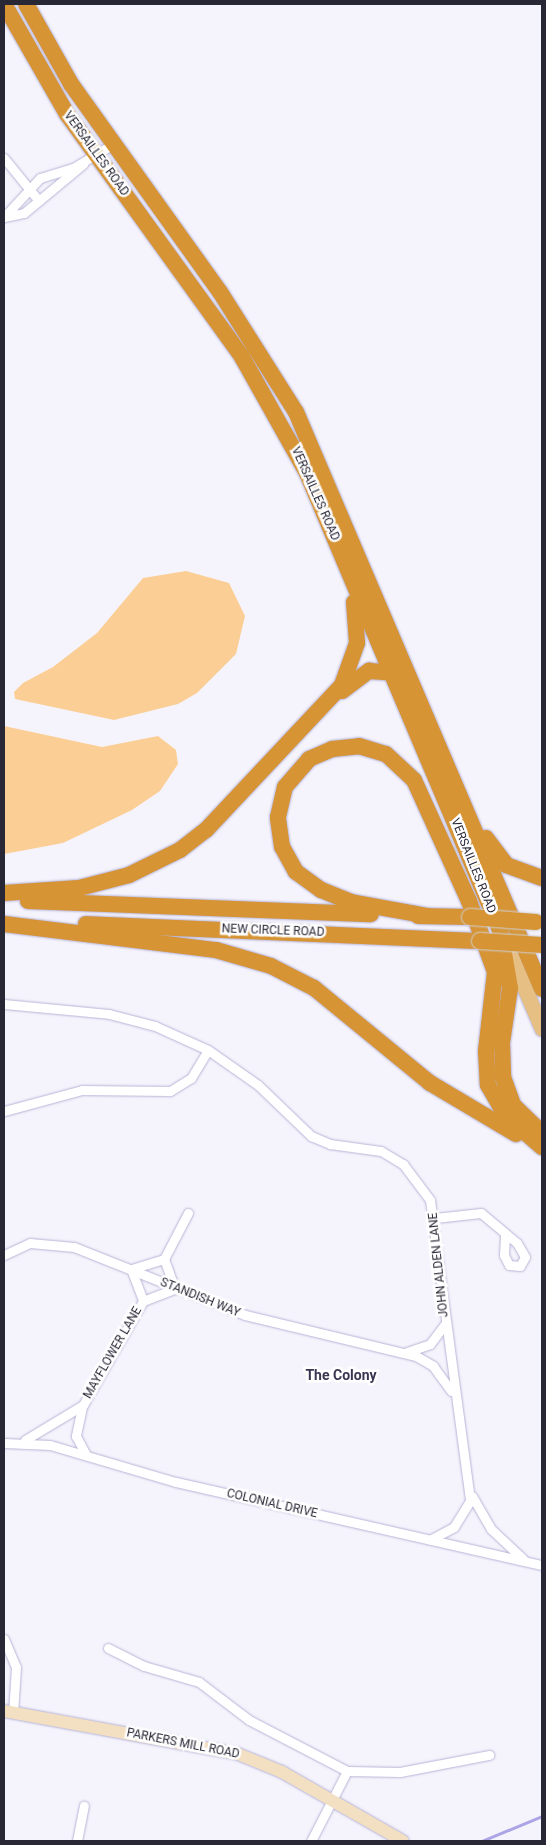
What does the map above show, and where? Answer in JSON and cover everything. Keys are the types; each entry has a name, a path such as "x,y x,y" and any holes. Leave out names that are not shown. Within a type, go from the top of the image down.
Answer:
{"highway":[{"name":"VERSAILLES ROAD","path":"4,4 90,158 252,372 326,516 500,930"},
{"name":"VERSAILLES ROAD","path":"26,4 71,84 220,292 292,404 321,462 540,986"},
{"path":"326,516 356,607 358,632 349,672 329,702"},
{"path":"4,893 100,884 180,850 206,830 329,702 369,671 390,669 413,680"},
{"path":"426,712 494,853 513,869 542,878"},
{"path":"428,916 351,902 321,890 296,872 282,847 278,817 285,788 309,759 332,749 359,746 386,754 414,780 469,901 495,972 486,1056 488,1084 505,1116 541,1140"},
{"name":"NEW CIRCLE ROAD","path":"4,900 470,917 539,922"},
{"path":"4,922 208,948 271,966 314,988 436,1087 541,1140"},
{"name":"NEW CIRCLE ROAD","path":"4,922 542,945"},
{"path":"500,930 510,982 502,1043 503,1077 513,1105 541,1140"}],"main road":[{"name":"VERSAILLES ROAD","path":"500,930 542,1029"},
{"name":"PARKERS MILL ROAD","path":"8,1712 238,1754 264,1763 403,1841"}],"street":[{"path":"4,217 28,187 90,158 113,144"},
{"path":"4,158 39,202"},
{"path":"4,217 15,217 39,202 76,175 90,158"},
{"path":"4,204 4,217"},
{"name":"JOHN ALDEN LANE","path":"4,1004 90,1010 155,1026 208,1050 258,1086 311,1136 330,1144 381,1151 403,1164 426,1191 435,1218 454,1398 469,1504 460,1520 448,1532 430,1540"},
{"path":"4,1111 82,1090 170,1091 190,1078 208,1050"},
{"path":"131,1269 164,1259 188,1213"},
{"path":"435,1218 481,1213 505,1236"},
{"name":"STANDISH WAY","path":"4,1255 30,1243 64,1244 245,1315 402,1352 433,1366 454,1398"},
{"path":"164,1259 176,1289"},
{"name":"MAYFLOWER LANE","path":"131,1269 142,1301"},
{"name":"MAYFLOWER LANE","path":"86,1456 76,1436 83,1405 142,1301 176,1289"},
{"name":"STANDISH WAY","path":"402,1352 430,1344 446,1323"},
{"name":"MAYFLOWER LANE","path":"25,1440 83,1405"},
{"name":"COLONIAL DRIVE","path":"4,1443 25,1440 176,1482 542,1565"},
{"name":"JOHN ALDEN LANE","path":"468,1488 490,1529 527,1562"},
{"path":"4,1639 16,1667 8,1712"},
{"path":"108,1648 144,1666 200,1682 249,1720 347,1771 400,1772 489,1755"},
{"path":"311,1841 334,1802 347,1771"},
{"path":"77,1841 84,1806"}],"shaded area":[{"path":"186,571 229,583 245,616 236,654 197,693 178,704 114,720 15,699 14,692 23,683 53,667 97,633 143,578"},
{"path":"4,726 102,747 158,736 176,750 178,764 160,791 132,810 63,843 4,854"}],"waterway":[{"path":"482,1841 542,1816"},
{"path":"447,1841 458,1841"}],"district":[{"name":"The Colony","path":"341,1375"}]}
